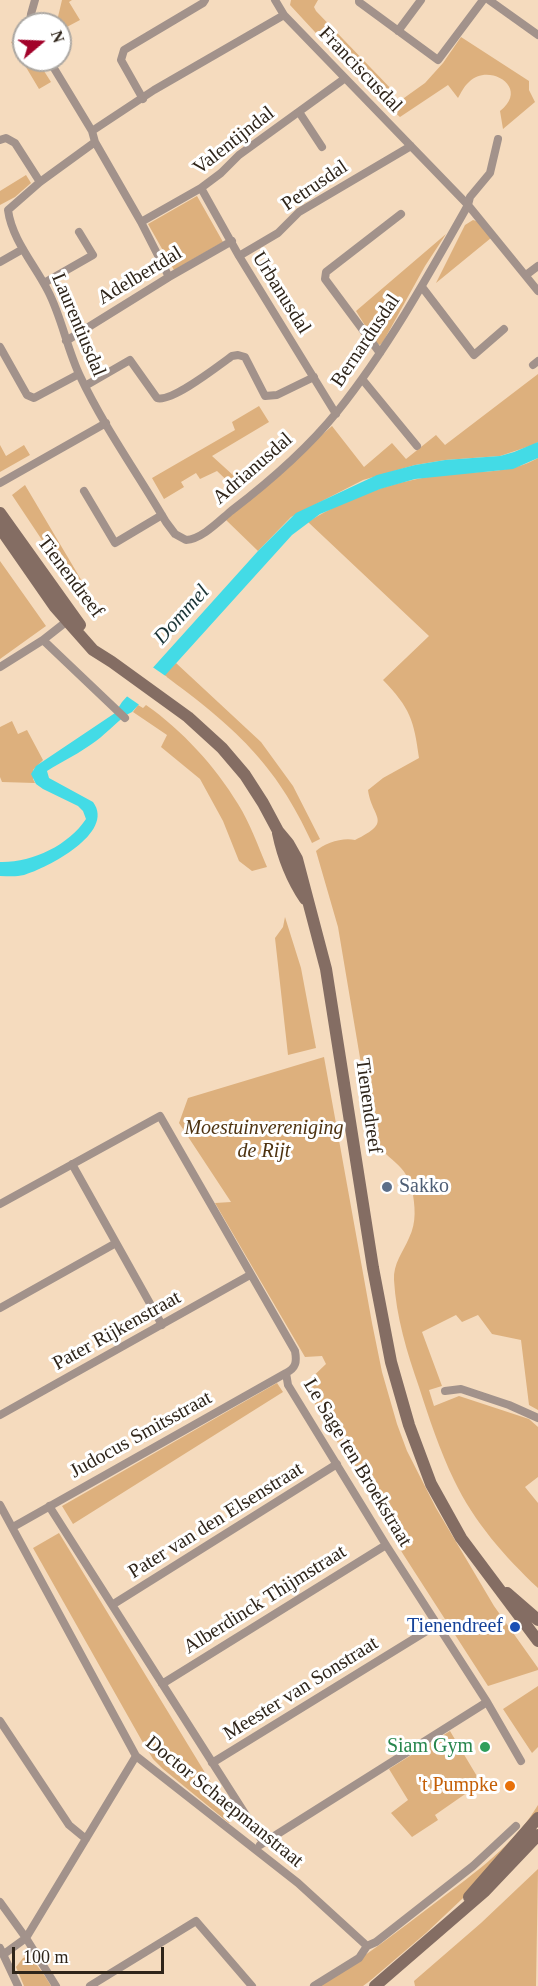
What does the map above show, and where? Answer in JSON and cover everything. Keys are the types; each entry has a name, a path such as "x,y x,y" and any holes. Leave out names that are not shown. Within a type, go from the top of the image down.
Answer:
{"street":[{"path":"143,99 122,60 124,50 203,3 204,0"},
{"name":"Franciscusdal","path":"274,0 284,15 344,79 468,205 538,291"},
{"path":"359,0 398,32 438,60 483,0"},
{"path":"398,32 422,0"},
{"path":"489,0 538,35"},
{"path":"92,131 154,90 284,15"},
{"path":"56,72 92,131 95,142 141,222 169,277"},
{"name":"Valentijndal","path":"141,222 201,188 239,155 344,79"},
{"path":"299,112 322,147"},
{"path":"0,140 6,138 15,143 40,182"},
{"name":"Bernardusdal","path":"336,414 380,353 422,287 468,205 470,197 490,173 498,139"},
{"name":"Laurentiusdal","path":"95,142 40,182 8,210 10,221 23,249 49,293 85,386 162,515 176,534 186,540"},
{"name":"Petrusdal","path":"239,256 278,233 299,212 411,146"},
{"name":"Urbanusdal","path":"201,188 239,256 336,414"},
{"path":"380,353 325,279 326,272 401,214"},
{"path":"44,284 93,255 79,232"},
{"name":"Adelbertdal","path":"66,341 169,277 232,242"},
{"path":"0,262 23,249"},
{"path":"526,275 538,266"},
{"name":"Bernardusdal","path":"422,287 474,354 504,329"},
{"path":"0,347 27,396 34,398 79,374"},
{"path":"85,386 130,360 157,398 161,399 174,396 232,356 238,355 244,357 265,396 277,395 314,377"},
{"path":"362,379 417,446"},
{"name":"Adrianusdal","path":"186,540 202,534 259,490 336,414"},
{"path":"0,483 106,423"},
{"path":"84,491 115,543 162,515"},
{"name":"Tienendreef","path":"0,513 70,619"},
{"name":"Tienendreef","path":"0,528 93,650 188,717 222,748 245,776 278,831 286,865 306,901 317,932 333,1005 373,1268 390,1362 409,1425 431,1484 461,1538 538,1641"},
{"path":"0,667 43,640 70,619"},
{"path":"43,640 124,718"},
{"name":"Le Sage ten Broekstraat","path":"72,1164 160,1116 295,1351 296,1361 293,1370 286,1374 288,1385 386,1545 487,1702 521,1761"},
{"path":"0,1204 72,1164 162,1325"},
{"path":"0,1308 116,1243"},
{"name":"Pater Rijkenstraat","path":"0,1415 250,1275"},
{"name":"Judocus Smitsstraat","path":"13,1527 286,1374"},
{"path":"446,1391 461,1389 509,1405 538,1418"},
{"name":"Pater van den Elsenstraat","path":"112,1605 337,1464"},
{"name":"Doctor Schaepmanstraat","path":"0,1505 136,1756 298,1883 367,1946"},
{"name":"Doctor Schaepmanstraat","path":"49,1506 263,1842"},
{"name":"Alberdinck Thijmstraat","path":"162,1684 386,1545"},
{"name":"Tienendreef","path":"493,1581 538,1620"},
{"name":"Meester van Sonstraat","path":"212,1763 438,1624"},
{"path":"256,1850 263,1842 487,1702"},
{"path":"0,1721 69,1825 86,1839"},
{"path":"18,1986 2,1951 26,1938 136,1756"},
{"path":"446,1926 538,1818"},
{"path":"314,1986 359,1958 367,1946 376,1942 473,1866 516,1826"},
{"path":"375,1986 485,1891 538,1835"},
{"path":"0,1902 56,1986"},
{"path":"90,1986 196,1921 252,1986"}],"green space":[{"path":"62,0 72,0 69,2 80,20 72,24 72,12 59,12"},
{"path":"291,0 318,0 314,7 316,11 396,94 384,101 339,58 290,5"},
{"path":"461,37 529,81 529,90 535,102 503,129 500,111 508,102 511,94 509,86 495,76 477,77 467,84 458,98 448,85 400,117 390,108 425,83 443,63"},
{"path":"29,72 45,72 51,82 39,89"},
{"path":"26,175 31,183 15,197 0,205 0,191"},
{"path":"197,196 223,242 174,270 148,224"},
{"path":"473,220 479,222 491,238 436,283 465,225"},
{"path":"446,234 425,266 383,342 380,345 376,343 356,311"},
{"path":"538,374 538,442 533,445 500,456 445,460 415,465 363,480 291,517 258,551 225,519 332,426 364,467 392,443 406,459 436,435 445,445"},
{"path":"259,406 269,422 212,456 245,486 239,492 217,471 200,479 196,473 181,482 184,487 164,499 152,478 235,430 232,422"},
{"path":"0,445 6,456 24,445 30,455 0,472"},
{"path":"538,458 538,1410 529,1405 521,1340 492,1334 478,1315 462,1322 456,1315 422,1332 442,1386 429,1390 434,1406 459,1396 529,1419 538,1427 538,1477 525,1487 538,1503 538,1588 491,1538 462,1495 439,1446 410,1361 395,1294 394,1274 413,1226 412,1189 404,1172 381,1149 373,1135 338,927 316,851 334,841 355,840 374,828 378,819 368,790 383,778 419,758 413,724 409,715 383,680 429,636 308,522 340,504 374,490 410,480 447,474 516,467"},
{"path":"25,485 86,588 74,588 12,495"},
{"path":"0,561 46,626 0,659"},
{"path":"176,663 261,742 293,786 320,839 312,843 298,815 268,768 232,729 164,675"},
{"path":"138,705 143,708 146,705 172,726 219,776 242,811 267,867 252,871 239,861 223,821 200,779 161,747 167,735 133,712"},
{"path":"12,721 18,734 27,730 43,760 33,770 35,783 2,782 0,777 0,727"},
{"path":"285,917 301,968 316,1048 288,1055 275,938 283,927"},
{"name":"Moestuinvereniging de Rijt","path":"324,1057 372,1323 382,1372 397,1424 407,1451 436,1508 494,1606 538,1668 538,1670 488,1686 403,1554 304,1385 326,1364 322,1356 305,1357 215,1203 231,1202 179,1123 188,1098"},
{"path":"277,1383 283,1392 73,1524 62,1506"},
{"path":"59,1533 232,1817 229,1823 163,1769 153,1759 142,1741 33,1548"},
{"path":"538,1686 538,1747 532,1753 503,1709"},
{"path":"450,1731 481,1783 435,1815 438,1820 412,1837 391,1813 408,1800 389,1769"},
{"path":"538,1805 538,1812 479,1883 371,1980 363,1986 320,1986 395,1933 480,1868 518,1833"},
{"path":"538,1869 536,1986 415,1986 414,1981 481,1923"},
{"path":"26,1957 37,1966 51,1986 24,1986 16,1967"}],"water":[{"path":"538,442 538,458 513,469 415,479 380,489 320,514 292,535 132,712 90,745 47,771 49,778 93,802 98,814 95,826 87,837 76,848 35,871 21,876 0,876 0,862 24,860 48,851 69,837 86,819 78,806 36,784 31,774 36,766 115,713 122,702 258,551 296,513 377,475 445,460 500,456"}],"pier":[{"path":"151,666 167,677 141,706 125,695"}],"place":[{"name":"Sakko","path":"387,1187"},
{"name":"Tienendreef","path":"515,1627"},
{"name":"Siam Gym","path":"485,1747"},
{"name":"'t Pumpke","path":"510,1786"}],"water label":[{"name":"Dommel","path":"182,615"}]}
